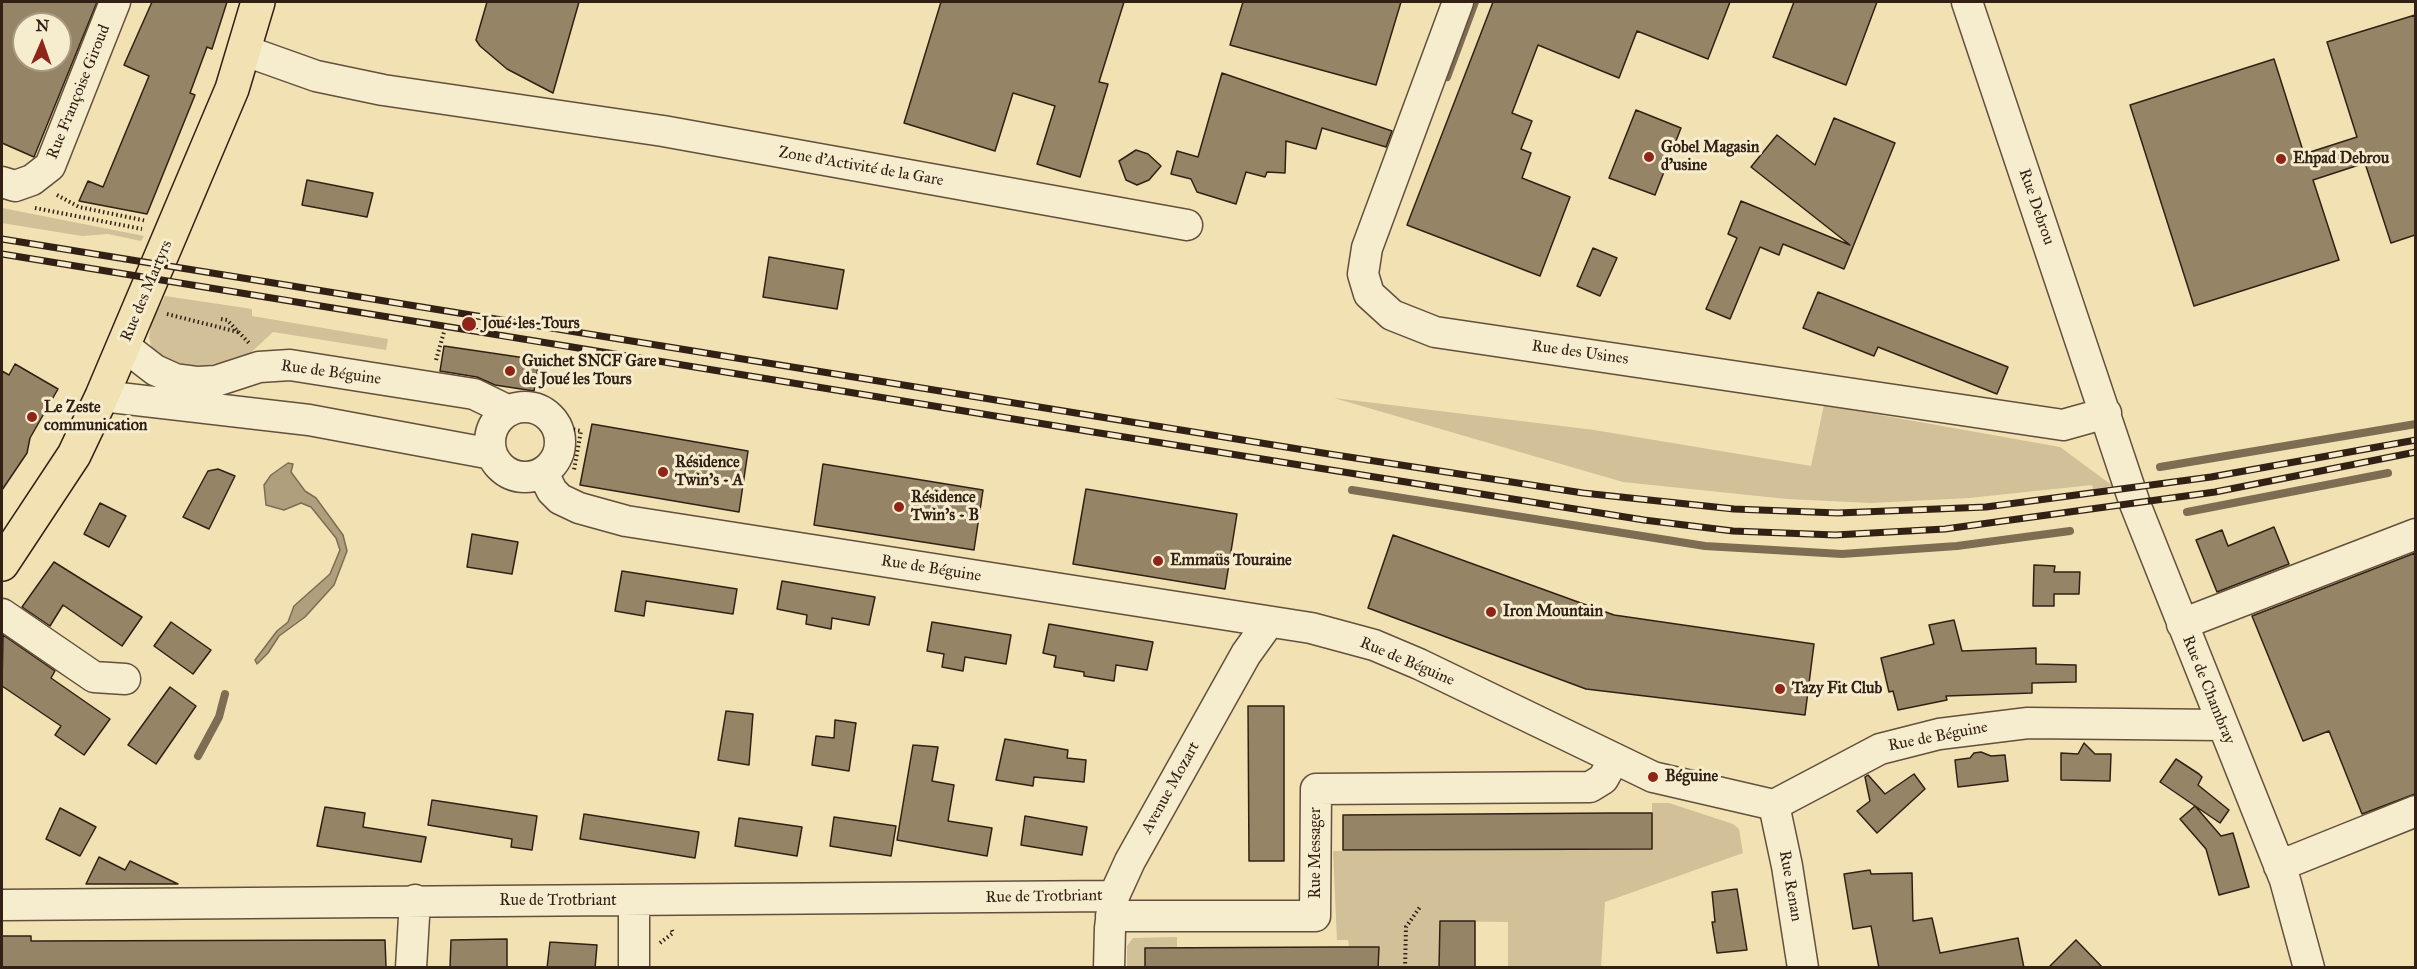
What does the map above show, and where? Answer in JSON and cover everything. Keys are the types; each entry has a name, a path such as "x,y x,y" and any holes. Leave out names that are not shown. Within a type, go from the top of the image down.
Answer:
{"main road":[{"name":"Rue des Martyrs","path":"2,564 74,455 102,396 124,346 158,228 232,89 258,2"}],"street":[{"name":"Rue Françoise Giroud","path":"2,183 15,186 32,180 50,166 115,2"},
{"name":"Rue des Usines","path":"1458,2 1367,248 1363,274 1369,294 1392,315 1435,332 2063,425 2106,413"},
{"name":"Rue Debrou","path":"1967,2 2106,413"},
{"name":"Zone d’Activité de la Gare","path":"243,50 316,76 383,90 663,131 1187,225"},
{"name":"Rue de Béguine","path":"124,346 155,370 175,379 198,382 232,378 259,367 290,365 474,394 509,411 533,408 553,421 559,431 558,455 543,473 552,491 560,499 579,508 626,521 1311,628 1374,645 1419,664 1653,777 1675,784 1774,805 1880,749 1939,734 2028,723 2221,725"},
{"path":"232,378 228,397 237,413"},
{"path":"102,396 309,420 492,454"},
{"path":"509,411 501,417 491,434 492,454 497,463 513,475 523,477 543,473"},
{"name":"Rue de Chambray","path":"2106,413 2133,497 2221,725 2279,866 2309,968"},
{"path":"2182,624 2415,534"},
{"path":"2,615 94,677 125,680"},
{"name":"Avenue Mozart","path":"1109,968 1112,906 1130,861 1246,654 1269,622"},
{"name":"Rue Messager","path":"1112,906 1316,916 1316,789 1590,787 1603,779 1614,759"},
{"name":"Rue Renan","path":"1774,805 1787,866 1803,968"},
{"path":"2279,866 2415,811"},
{"path":"411,968 415,900"},
{"name":"Rue de Trotbriant","path":"2,905 415,900 1112,906"},
{"path":"634,901 634,968"}],"path":[{"path":"24,206 158,228"},
{"path":"80,207 158,228"},
{"path":"157,312 238,332"},
{"path":"221,320 227,320 254,347"},
{"path":"435,367 444,332"},
{"path":"1405,968 1407,927 1420,908"}],"shaded area":[{"path":"2,208 144,236 141,241 108,234 82,236 2,223"},
{"path":"165,296 252,309 252,316 388,339 386,350 273,332 246,357 203,366 159,360 152,349 149,337 153,313 157,312"},
{"path":"1334,398 1594,430 1811,466 1824,405 2060,447 2113,486 2093,489 2092,485 1969,498 1871,503 1787,499 1623,482"},
{"path":"288,463 293,464 291,472 305,491 316,498 343,535 347,551 334,585 305,617 279,636 268,653 257,664 255,660 277,631 288,622 294,606 330,574 340,550 336,538 311,507 301,503 284,510 266,505 264,485 271,475"},
{"path":"1652,803 1669,803 1733,824 1739,829 1743,853 1605,902 1601,967 1508,967 1508,922 1440,921 1440,967 1378,968 1378,947 1349,947 1348,940 1337,940 1333,851 1652,849"},
{"path":"1177,937 1177,948 1145,967 1127,967 1127,946 1133,938"}],"building":[{"path":"2,2 97,2 72,64 72,12 12,12 12,72 69,72 34,157 2,143"},
{"path":"152,2 227,2 212,49 207,47 190,93 195,95 147,214 79,201 88,181 103,187 149,76 124,65"},
{"path":"487,2 579,2 553,93 507,69 480,46 476,40"},
{"path":"941,2 1124,2 1099,82 1108,84 1080,177 1037,164 1055,106 1013,93 995,151 904,123"},
{"path":"1243,2 1401,2 1376,85 1230,45"},
{"path":"1493,2 1730,2 1708,59 1637,31 1619,78 1538,45 1512,113 1532,121 1521,149 1531,153 1522,178 1570,197 1540,276 1407,225"},
{"path":"1794,2 1877,2 1846,85 1773,57"},
{"name":"Ehpad Debrou","path":"2415,15 2415,235 2391,243 2365,163 2313,180 2339,260 2194,306 2130,105 2274,59 2304,154 2357,137 2327,42"},
{"path":"1222,73 1392,131 1386,147 1322,128 1316,149 1286,141 1285,173 1267,172 1265,177 1246,172 1236,204 1197,192 1191,179 1171,174 1177,151 1198,157"},
{"path":"1636,110 1681,128 1655,195 1609,178"},
{"path":"1834,118 1895,143 1844,269 1783,244 1779,255 1760,247 1730,319 1706,309 1737,238 1728,234 1741,201 1850,245 1751,167 1777,135 1815,165"},
{"path":"1136,150 1148,154 1161,166 1149,180 1137,185 1126,180 1119,161"},
{"path":"307,180 373,193 367,217 302,205"},
{"path":"1593,248 1617,258 1600,296 1577,286"},
{"path":"769,257 844,270 837,309 763,297"},
{"path":"1818,292 2008,367 1997,394 1878,347 1874,356 1803,328"},
{"name":"Joué-les-Tours","path":"444,346 539,360 534,391 495,385 477,377 440,371"},
{"path":"15,364 58,389 30,438 27,453 2,490 2,371 9,375"},
{"name":"Résidence Twin's - A","path":"592,424 748,451 739,512 580,485"},
{"name":"Résidence Twin's - B","path":"823,464 983,490 974,550 814,525"},
{"path":"218,469 235,476 209,529 183,517 208,471"},
{"path":"1086,489 1237,514 1225,589 1073,564"},
{"path":"100,503 126,516 109,547 84,534"},
{"path":"2274,527 2289,564 2217,592 2196,540 2222,530 2228,546"},
{"path":"472,534 518,542 512,574 467,567"},
{"path":"1393,535 1614,615 1814,644 1805,715 1586,689 1368,608"},
{"path":"2415,553 2415,794 2362,814 2329,731 2303,741 2252,616"},
{"path":"54,562 142,617 122,646 63,605 50,626 22,607"},
{"path":"2034,565 2055,566 2054,572 2080,572 2079,594 2054,594 2054,606 2033,606"},
{"path":"622,571 737,589 733,614 646,601 644,616 615,611"},
{"path":"782,581 875,597 869,625 832,618 831,629 806,624 807,615 777,609"},
{"path":"1954,620 1962,651 2036,648 2036,664 2076,665 2076,682 2032,683 2032,693 1946,696 1947,700 1898,710 1893,691 1889,692 1881,658 1934,644 1929,625"},
{"path":"171,622 211,650 193,674 154,646"},
{"path":"932,622 1011,635 1006,664 965,657 963,671 942,667 944,654 927,651"},
{"path":"1049,624 1153,642 1147,670 1116,665 1114,681 1084,676 1084,672 1054,667 1056,656 1043,653"},
{"path":"3,635 55,671 51,678 110,719 84,755 55,735 61,726 2,686"},
{"path":"170,687 196,706 156,764 128,745"},
{"path":"1248,706 1284,706 1284,861 1249,861"},
{"path":"726,711 753,714 749,765 718,760"},
{"path":"835,720 856,723 849,771 812,765 816,736 834,738"},
{"path":"1005,739 1068,750 1067,758 1086,760 1084,782 1034,777 1033,786 996,780"},
{"path":"2084,743 2095,754 2111,754 2110,781 2061,780 2061,753 2078,754"},
{"path":"913,745 938,747 932,781 954,785 948,821 992,828 987,856 897,840"},
{"path":"1981,752 1991,756 2005,755 2008,781 1958,787 1955,760 1970,758 1974,753"},
{"path":"2176,759 2199,774 2202,777 2198,785 2229,810 2220,823 2160,782"},
{"path":"1914,774 1925,789 1877,833 1857,811 1870,801 1865,777 1868,775 1885,794"},
{"path":"432,800 537,816 532,850 511,847 512,839 428,825"},
{"path":"2195,806 2221,836 2233,833 2249,887 2219,895 2206,849 2180,819"},
{"path":"325,807 365,813 363,827 426,837 421,862 317,846"},
{"path":"60,808 96,827 80,856 46,839"},
{"path":"1652,813 1652,849 1343,850 1343,815"},
{"path":"584,814 699,832 695,858 580,839"},
{"path":"1025,816 1087,827 1082,855 1021,845"},
{"path":"834,817 896,826 891,856 830,846"},
{"path":"739,818 802,827 797,856 735,846"},
{"path":"99,857 125,870 130,861 178,884 86,884"},
{"path":"1870,870 1871,874 1912,873 1913,921 1932,918 1940,953 2018,938 2024,968 1879,968 1871,926 1853,929 1844,874"},
{"path":"1737,889 1747,950 1717,953 1712,922 1715,922 1712,892"},
{"path":"1440,921 1475,921 1475,968 1439,968"},
{"path":"2,936 31,936 31,941 385,940 386,967 2,968"},
{"path":"507,939 507,968 450,968 451,940"},
{"path":"2076,940 2103,968 2048,968"},
{"path":"550,942 597,945 595,968 547,968"},
{"path":"1379,947 1378,968 1145,968 1145,948"}],"waterway":[{"path":"1447,77 1475,2"},
{"path":"2160,467 2416,424"},
{"path":"2187,512 2388,473"},
{"path":"1352,490 1705,546 1842,554 1957,546 2070,531"},
{"path":"198,756 219,717 225,694"}],"railway":[{"path":"2,239 1329,454 1583,493 1734,509 1838,513 1986,507 2211,477 2416,440"},
{"path":"2,254 1093,432 1644,520 1733,531 1835,535 1945,529 2215,492 2416,452"}],"place":[{"name":"Gobel Magasin d'usine","path":"1649,157"},
{"name":"Ehpad Debrou","path":"2281,159"},
{"name":"Joué-les-Tours","path":"469,324"},
{"name":"Guichet SNCF Gare de Joué les Tours","path":"510,371"},
{"name":"Le Zeste communication","path":"32,417"},
{"name":"Résidence Twin's - A","path":"663,472"},
{"name":"Résidence Twin's - B","path":"899,507"},
{"name":"Emmaüs Touraine","path":"1158,561"},
{"name":"Iron Mountain","path":"1491,612"},
{"name":"Tazy Fit Club","path":"1780,689"},
{"name":"Béguine","path":"1653,777"}]}
